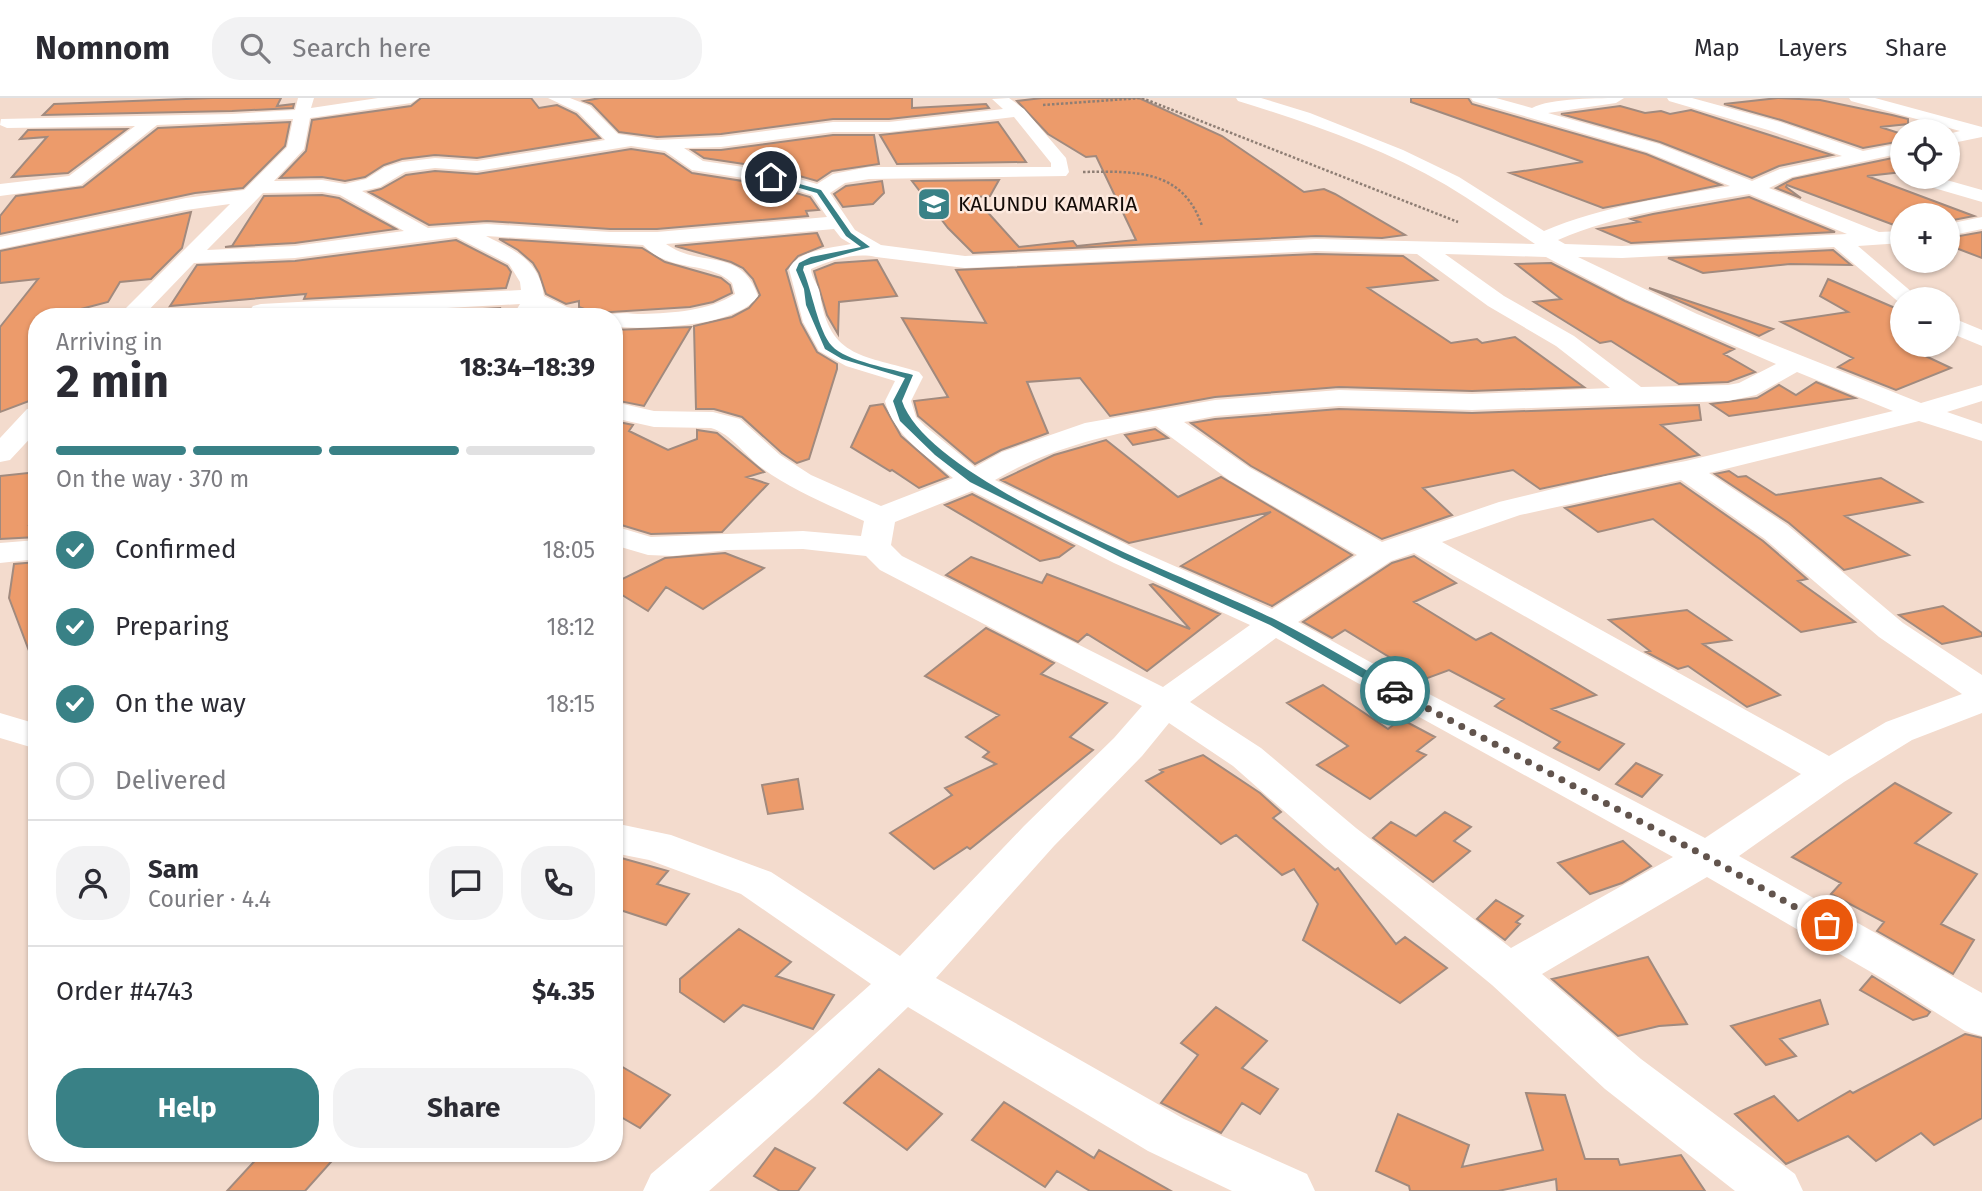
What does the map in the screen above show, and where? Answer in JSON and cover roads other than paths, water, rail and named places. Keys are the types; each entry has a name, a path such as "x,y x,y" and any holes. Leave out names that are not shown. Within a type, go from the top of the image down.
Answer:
{"street":[{"path":"4,124 153,120 411,98"},
{"path":"556,98 584,109 613,138 626,142"},
{"path":"819,191 840,178 924,164 1060,172 1059,162 1016,110 998,98"},
{"path":"1244,98 1304,116 1397,154 1452,181 1591,275 1646,301 1917,412 1982,433"},
{"path":"1479,98 1615,136 1755,187 1880,240"},
{"path":"1525,111 1616,98"},
{"path":"1675,98 1774,126 1890,168"},
{"path":"1857,98 1981,132"},
{"path":"4,124 40,104"},
{"path":"138,308 295,149 302,130 303,106"},
{"path":"345,190 373,183 402,167 435,163 477,166 626,142 720,142 833,127 909,132 1016,110"},
{"path":"0,191 74,181 153,120"},
{"path":"1960,136 1981,132"},
{"path":"657,144 670,147 698,166 771,177 819,191 848,234 876,251 965,262 1316,245 1552,247 1622,252 1890,239"},
{"path":"1552,247 1571,227 1644,207 1755,187 1786,173 1890,151"},
{"path":"1961,190 1982,185"},
{"path":"0,243 254,191 322,186 345,190 424,234"},
{"path":"1958,189 1982,196"},
{"path":"0,191 15,209"},
{"path":"36,214 57,230"},
{"path":"187,257 295,252 459,230 501,229 583,237 649,239 839,222"},
{"path":"1960,228 1982,223"},
{"path":"423,308 530,304 531,282 517,260 459,230"},
{"path":"623,320 654,321 688,316 740,304 747,296 746,285 733,270 675,259 660,252 649,239"},
{"path":"1841,242 1895,287"},
{"path":"867,247 814,259 801,265 799,270 808,289 809,305 820,332 828,347 845,357 910,377 898,401 904,419 939,453 973,480 1125,556 1274,623 1395,691 1707,857 1899,966 1982,1017"},
{"path":"1421,247 1496,301 1565,341 1635,395"},
{"path":"1960,329 1982,339"},
{"path":"623,538 648,545 673,547 727,541 803,540 878,532 1012,458 1058,440 1095,429 1215,408 1316,399 1472,402 1728,393 1747,389 1796,363"},
{"path":"670,1191 795,1083 904,982 1039,836 1128,747 1165,703 1274,623 1380,554 1510,508 1606,485 1686,470 1982,393"},
{"path":"623,412 654,419 713,420 730,425 770,461 878,532 891,563 1165,703 1247,757 1341,838 1508,972 1623,1074 1776,1191"},
{"path":"1161,417 1194,445 1246,481 1380,554"},
{"path":"0,454 28,424"},
{"path":"1686,470 1776,532 1891,630 1982,691"},
{"path":"1415,540 1830,773"},
{"path":"0,553 28,550"},
{"path":"1508,972 1707,857 1830,773 1899,731 1982,700"},
{"path":"0,724 28,734"},
{"path":"623,840 656,846 756,883 904,982 1166,1135 1288,1191"}],"place":[{"name":"KALUNDU KAMARIA","path":"934,204"}]}
